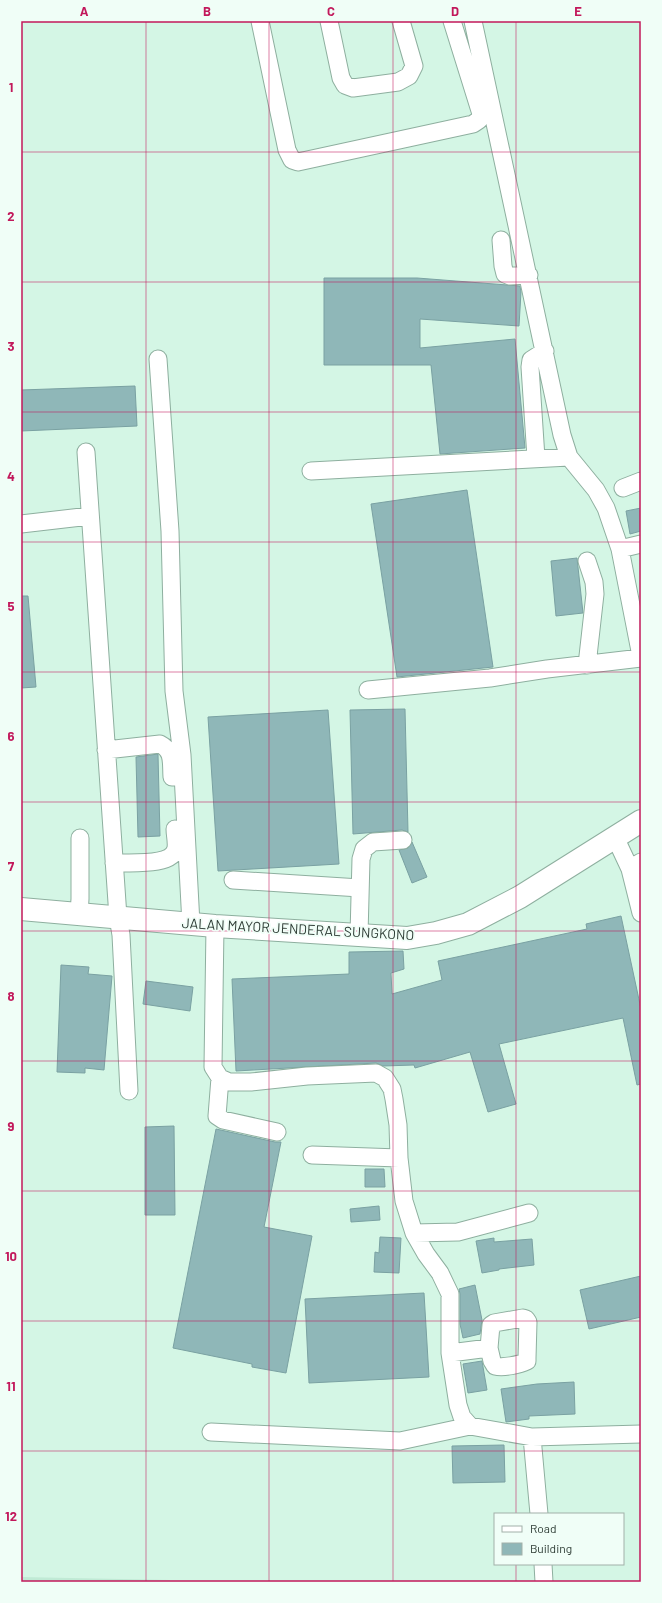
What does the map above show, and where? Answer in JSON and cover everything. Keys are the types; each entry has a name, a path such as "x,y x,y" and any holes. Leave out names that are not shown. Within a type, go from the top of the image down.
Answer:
{"main road":[{"name":"JALAN MAYOR JENDERAL SUNGKONO","path":"21,909 215,926 407,938 436,933 468,924 520,897 641,821"}],"street":[{"path":"260,21 288,150 292,160 298,162 473,124 479,120 481,114 452,21"},
{"path":"329,21 341,78 345,85 353,88 398,82 409,76 414,66 401,21"},
{"path":"368,690 490,678 546,669 641,657 620,549 606,508 596,490 569,456 562,435 472,21"},
{"path":"501,240 505,274 510,276 528,275"},
{"path":"536,458 530,367 531,360 544,351"},
{"path":"158,359 170,531 174,691 182,755 191,924"},
{"path":"533,403 554,396"},
{"path":"86,452 114,863 118,917 121,935 129,1091"},
{"path":"311,471 569,456"},
{"path":"623,488 641,481"},
{"path":"21,524 90,516"},
{"path":"620,549 641,544"},
{"path":"586,665 595,594 594,582 587,561"},
{"path":"106,750 160,744 167,747 171,756 176,849 171,857 162,862 114,863"},
{"path":"615,837 635,865 641,913"},
{"path":"79,913 80,838"},
{"path":"359,935 361,859 364,849 373,842 403,840"},
{"path":"233,880 360,888"},
{"path":"215,926 213,1067 220,1078 229,1082 251,1082 306,1076 376,1073 385,1078 392,1089 398,1125 399,1158 404,1201 414,1233 426,1254 440,1273 450,1294 450,1353 458,1405 462,1417 470,1426"},
{"path":"220,1078 217,1116 223,1120 277,1132"},
{"path":"312,1155 399,1158"},
{"path":"414,1233 458,1232 529,1213"},
{"path":"450,1353 489,1348"},
{"path":"211,1432 400,1441 470,1426 532,1437 641,1434"},
{"path":"532,1437 539,1513"},
{"path":"543,1565 544,1582"}],"shaded area":[{"path":"21,1577 170,1580 170,1582 21,1582"}],"building":[{"path":"324,278 417,278 520,286 519,326 420,319 420,348 515,339 525,448 440,454 431,365 324,365"},
{"path":"135,386 137,426 21,431 21,390"},
{"path":"467,490 493,667 397,677 371,504"},
{"path":"641,508 641,531 630,534 626,511"},
{"path":"577,558 583,613 556,616 551,561"},
{"path":"21,596 28,596 36,687 21,688"},
{"path":"405,709 408,832 402,830 353,834 350,710"},
{"path":"328,710 339,864 218,871 208,717"},
{"path":"158,754 160,836 138,837 136,757"},
{"path":"412,842 427,877 412,883 399,850 408,848"},
{"path":"621,916 641,1009 641,1084 637,1085 623,1018 499,1044 516,1104 488,1112 470,1052 415,1068 414,1065 383,1066 376,1063 236,1071 232,979 349,974 349,952 403,951 404,969 391,973 392,994 442,980 438,961 587,929 586,924"},
{"path":"61,965 89,967 88,974 112,976 104,1070 85,1068 85,1073 57,1072"},
{"path":"146,981 193,987 190,1011 143,1004"},
{"path":"174,1126 175,1215 145,1215 145,1127"},
{"path":"216,1129 281,1142 264,1227 312,1236 286,1373 252,1367 252,1364 173,1348"},
{"path":"365,1169 384,1169 385,1187 365,1187"},
{"path":"379,1206 380,1220 351,1222 350,1209"},
{"path":"380,1237 401,1238 399,1273 374,1272 375,1252 379,1253"},
{"path":"494,1238 494,1242 532,1239 534,1265 499,1269 482,1273 476,1241"},
{"path":"641,1276 641,1317 589,1329 580,1290"},
{"path":"475,1285 482,1320 480,1334 463,1338 460,1324 459,1289"},
{"path":"424,1293 429,1377 309,1383 305,1299"},
{"path":"482,1361 487,1390 468,1393 463,1364"},
{"path":"574,1382 575,1414 529,1416 529,1419 506,1422 501,1389 537,1384"},
{"path":"504,1445 505,1482 453,1483 452,1446"}]}
